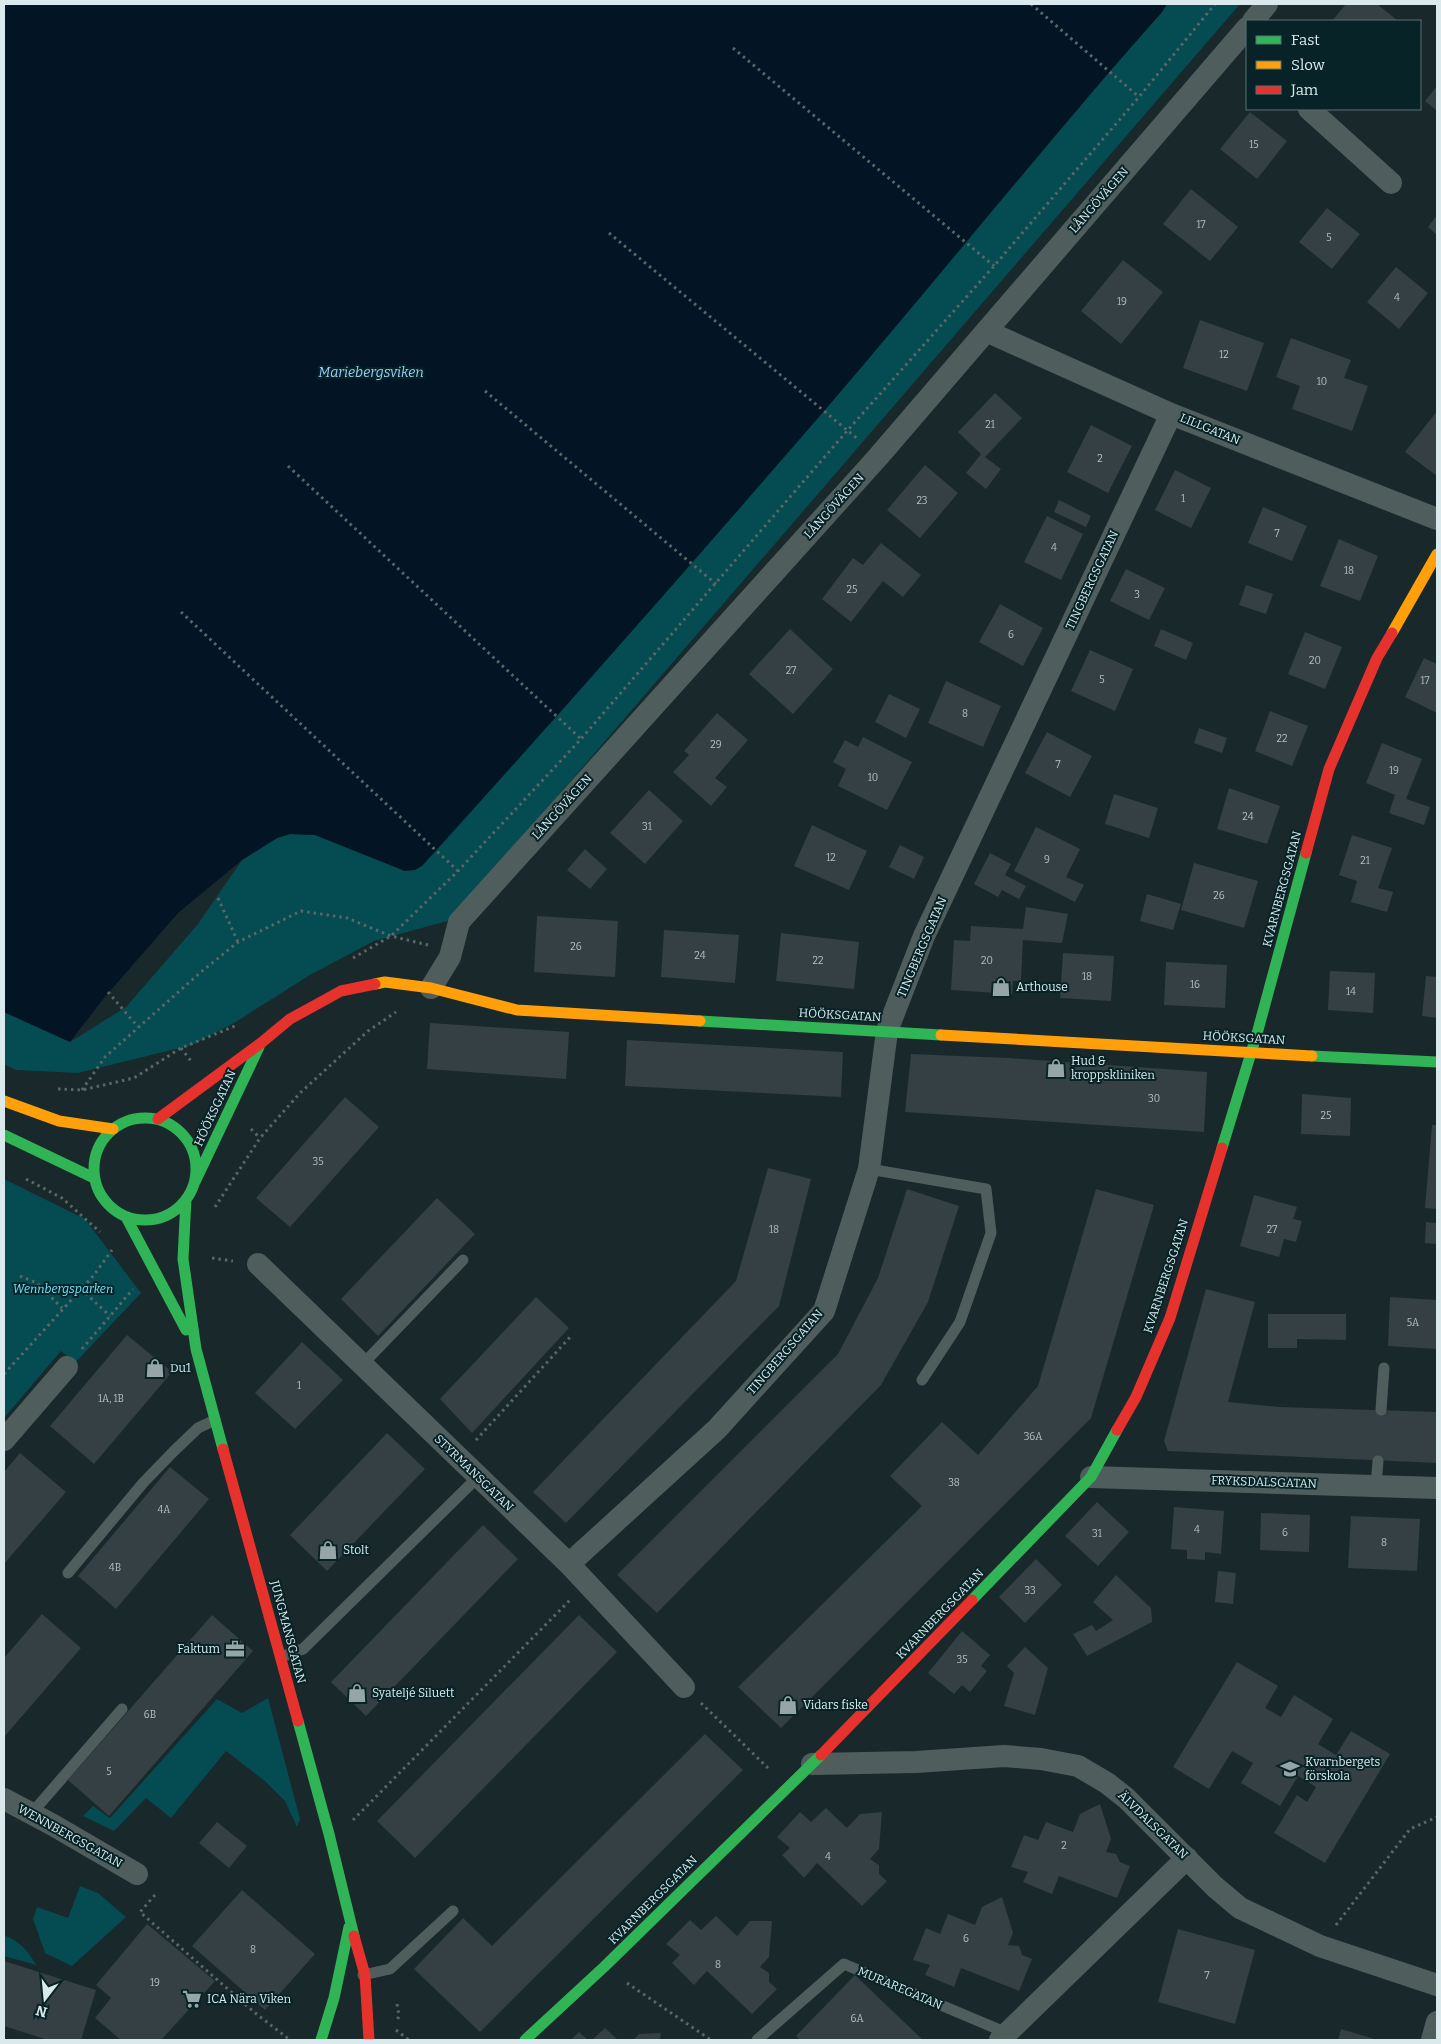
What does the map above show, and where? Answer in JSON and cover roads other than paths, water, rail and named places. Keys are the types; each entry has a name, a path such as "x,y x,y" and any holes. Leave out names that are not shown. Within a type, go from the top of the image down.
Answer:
{"street":[{"path":"1254,20 1267,4"},
{"name":"LÅNGÖVÄGEN","path":"431,988 450,957 459,922 878,457 986,331 1243,42"},
{"path":"1310,110 1391,183"},
{"name":"LILLGATAN","path":"986,331 1171,414 1437,519"},
{"name":"TINGBERGSGATAN","path":"568,1564 716,1429 824,1312 869,1169 887,1031 924,936 1171,414"},
{"name":"KVARNBERGSGATAN","path":"525,2040 604,1967 852,1725 1091,1477 1136,1397 1170,1318 1250,1053 1329,769 1377,658 1437,554"},
{"name":"HÖÖKSGATAN","path":"158,1119 261,1043 290,1019 341,991 385,982 431,988 517,1010 1250,1053 1437,1062"},
{"name":"HÖÖKSGATAN","path":"193,1186 261,1043"},
{"path":"4,1102 59,1121 113,1129"},
{"path":"137,1119 158,1119 176,1129 187,1142 194,1156 196,1171 193,1186 186,1199 177,1209 166,1216 153,1220 139,1220 126,1217 111,1208 100,1194 94,1178 94,1164 97,1151 113,1129 137,1119"},
{"path":"4,1135 94,1178"},
{"name":"JUNGMANSGATAN","path":"186,1199 183,1259 196,1349 329,1834 350,1924 365,1975 369,2040"},
{"name":"JUNGMANSGATAN","path":"126,1217 196,1349"},
{"name":"STYRMANSGATAN","path":"258,1264 568,1564 684,1687"},
{"path":"4,1440 67,1367"},
{"name":"FRYKSDALSGATAN","path":"1091,1477 1437,1488"},
{"name":"ÄLVDALSGATAN","path":"812,1764 916,1762 1004,1756 1041,1759 1078,1766 1107,1783 1126,1798 1215,1887 1240,1908 1320,1946 1437,1985"},
{"name":"WENNBERGSGATAN","path":"4,1800 137,1874"},
{"name":"MURAREGATAN","path":"1004,2037 1188,1858"},
{"name":"JUNGMANSGATAN","path":"321,2040 339,1976 350,1924"},
{"path":"1432,2040 1437,2022"}],"lane":[{"path":"869,1169 986,1189 991,1233 988,1242 960,1322 922,1380"},
{"path":"362,1364 463,1260"},
{"path":"1381,1410 1384,1368"},
{"path":"68,1573 143,1483 198,1428 215,1420"},
{"path":"1376,1486 1378,1461"},
{"path":"281,1657 303,1649 478,1476"},
{"path":"31,1814 122,1709"},
{"path":"339,1976 365,1975 390,1970 453,1911"},
{"name":"MURAREGATAN","path":"757,2040 844,1964 1004,2037"}],"water":[{"name":"Mariebergsviken","path":"4,4 1167,4 725,526 422,866 415,870 405,871 315,835 290,834 277,838 242,860 178,913 104,998 70,1042 4,1012"}],"place":[{"name":"Arthouse","path":"1001,987"},
{"name":"Hud & kroppskliniken","path":"1056,1068"},
{"name":"Du1","path":"155,1368"},
{"name":"Stolt","path":"328,1550"},
{"name":"Faktum","path":"235,1649"},
{"name":"Syateljé Siluett","path":"357,1693"},
{"name":"Vidars fiske","path":"788,1705"},
{"name":"Kvarnbergets förskola","path":"1290,1769"},
{"name":"ICA Nära Viken","path":"192,1999"}],"park label":[{"name":"Wennbergsparken","path":"63,1289"}]}
